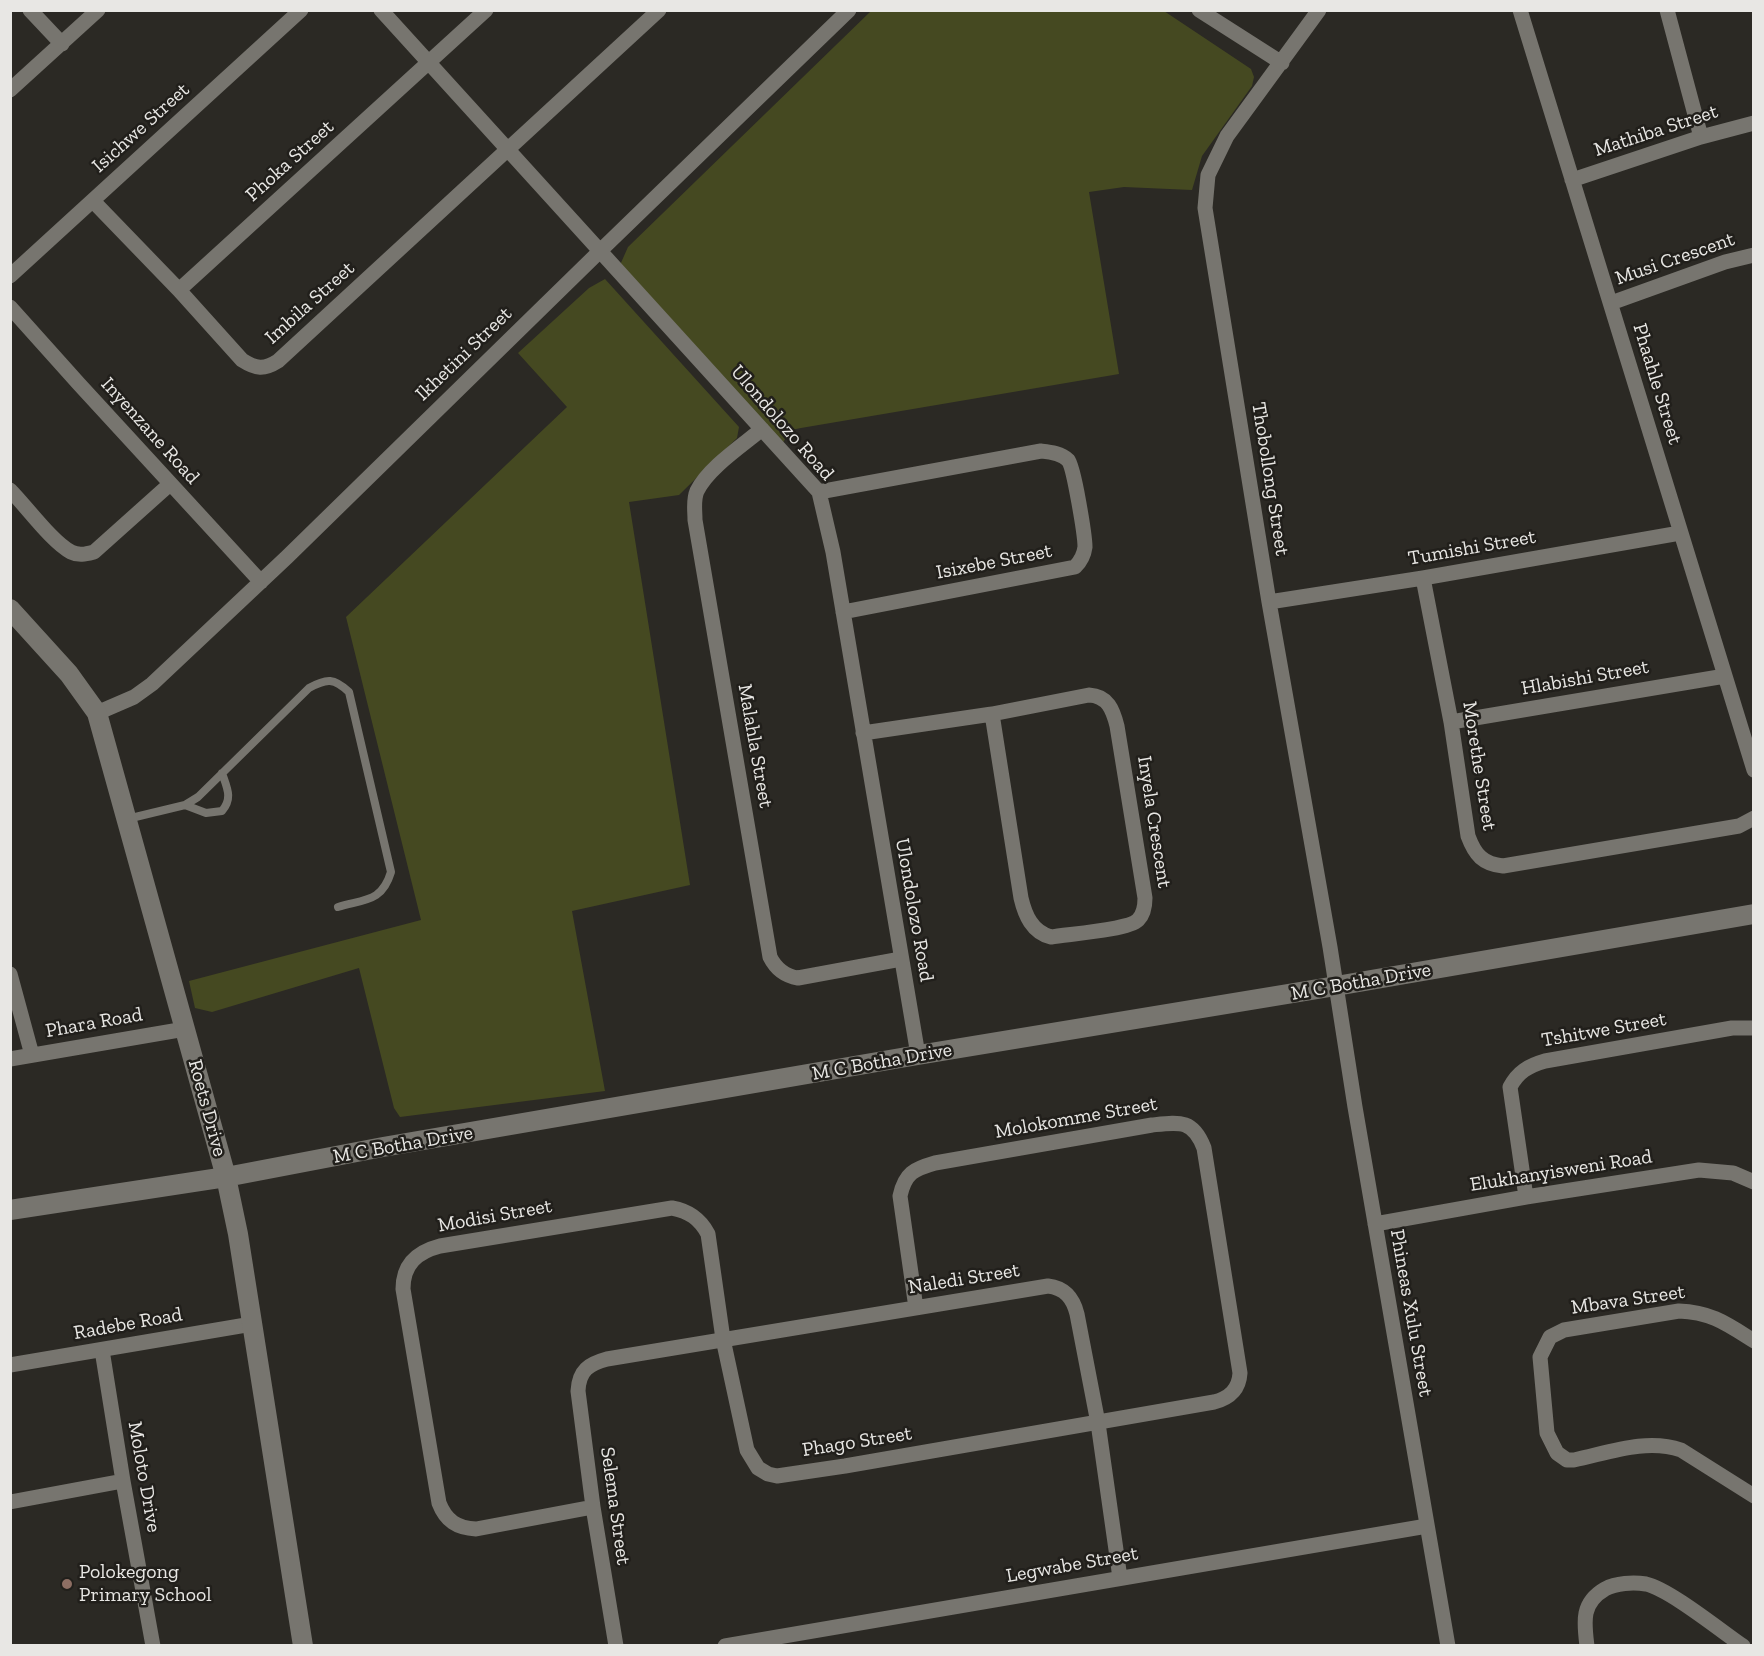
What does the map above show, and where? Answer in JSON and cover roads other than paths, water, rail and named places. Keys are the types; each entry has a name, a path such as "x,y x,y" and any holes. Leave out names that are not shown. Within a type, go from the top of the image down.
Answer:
{"street":[{"path":"30,10 62,44"},
{"path":"10,90 98,10"},
{"name":"Isichwe Street","path":"10,276 301,10"},
{"name":"Ulondolozo Road","path":"381,10 819,492 833,552 918,1055"},
{"name":"Phoka Street","path":"179,290 486,10"},
{"path":"508,151 659,10"},
{"name":"Ikhetini Street","path":"98,713 134,697 152,684 261,582 849,10"},
{"path":"1199,10 1282,63"},
{"name":"Thobollong Street","path":"1319,10 1239,119 1215,158 1208,175 1205,208 1269,602 1336,986"},
{"name":"Phaahle Street","path":"1520,10 1754,770"},
{"path":"1667,10 1701,137"},
{"name":"Mathiba Street","path":"1572,180 1701,137 1754,123"},
{"name":"Imbila Street","path":"93,201 179,290 242,360 253,367 260,368 278,361 508,151"},
{"name":"Musi Crescent","path":"1611,303 1725,262 1754,255"},
{"name":"Inyenzane Road","path":"10,307 261,582"},
{"name":"Malahla Street","path":"762,429 711,474 697,492 694,502 697,531 770,957 774,965 782,972 798,978 901,959"},
{"name":"Isixebe Street","path":"819,492 1041,451 1059,454 1066,458 1073,471 1085,542 1082,557 1075,567 843,612"},
{"path":"10,490 63,546 77,554 86,555 94,552 170,484"},
{"name":"Tumishi Street","path":"1269,602 1423,578 1680,533"},
{"name":"Morethe Street","path":"1423,578 1451,722 1468,836 1478,856 1492,865 1503,866 1739,826 1754,818"},
{"name":"Roets Drive","path":"10,609 69,674 98,713 226,1177 238,1234 303,1646"},
{"name":"Hlabishi Street","path":"1451,722 1725,676"},
{"name":"Inyela Crescent","path":"863,733 992,714 1089,695 1102,698 1111,708 1117,726 1145,898 1143,912 1137,921 1120,927 1051,937 1043,935 1029,921 1021,898 992,714"},
{"name":"M C Botha Drive","path":"10,1210 226,1177 383,1147 1754,914"},
{"path":"10,974 32,1055"},
{"name":"Phineas Xulu Street","path":"1336,986 1448,1646"},
{"name":"Tshitwe Street","path":"1526,1197 1510,1087 1515,1078 1524,1070 1545,1061 1732,1028 1754,1028"},
{"name":"Phara Road","path":"10,1059 185,1029"},
{"name":"Molokomme Street","path":"916,1308 900,1196 907,1176 935,1163 1152,1125 1181,1123 1190,1127 1196,1132 1204,1148 1240,1383 1235,1391 1221,1400 1098,1423"},
{"name":"Elukhanyisweni Road","path":"1375,1224 1526,1197 1699,1170 1733,1173 1754,1182"},
{"name":"Modisi Street","path":"592,1508 476,1529 455,1525 442,1511 403,1289 404,1273 409,1264 423,1252 440,1246 672,1208 679,1209 703,1224 708,1234 723,1339"},
{"name":"Naledi Street","path":"583,1372 590,1366 608,1359 723,1339 1048,1286 1061,1289 1071,1297 1077,1314 1098,1423 1120,1578"},
{"name":"Mbava Street","path":"1754,1341 1712,1316 1698,1311 1679,1311 1564,1330 1550,1337 1540,1357 1547,1433 1553,1448 1562,1458 1574,1460 1627,1448 1660,1444 1681,1450 1754,1496"},
{"name":"Radebe Road","path":"10,1365 252,1324"},
{"name":"Phago Street","path":"723,1339 747,1450 758,1468 768,1474 777,1476 845,1466 1098,1423"},
{"name":"Moloto Drive","path":"102,1350 153,1646"},
{"name":"Selema Street","path":"583,1372 579,1380 578,1391 592,1508 616,1646"},
{"path":"10,1502 123,1481"},
{"name":"Legwabe Street","path":"725,1646 1427,1526"},
{"path":"1587,1646 1584,1615 1588,1607 1601,1592 1624,1583 1647,1584 1664,1592 1743,1646"}],"lane":[{"path":"127,819 185,805 198,796 309,688 323,680 339,682 349,692 391,872 387,884 379,895 338,907"},
{"path":"185,805 206,813 222,811 230,796 222,773"}],"place":[{"name":"Polokegong Primary School","path":"67,1584"}]}
